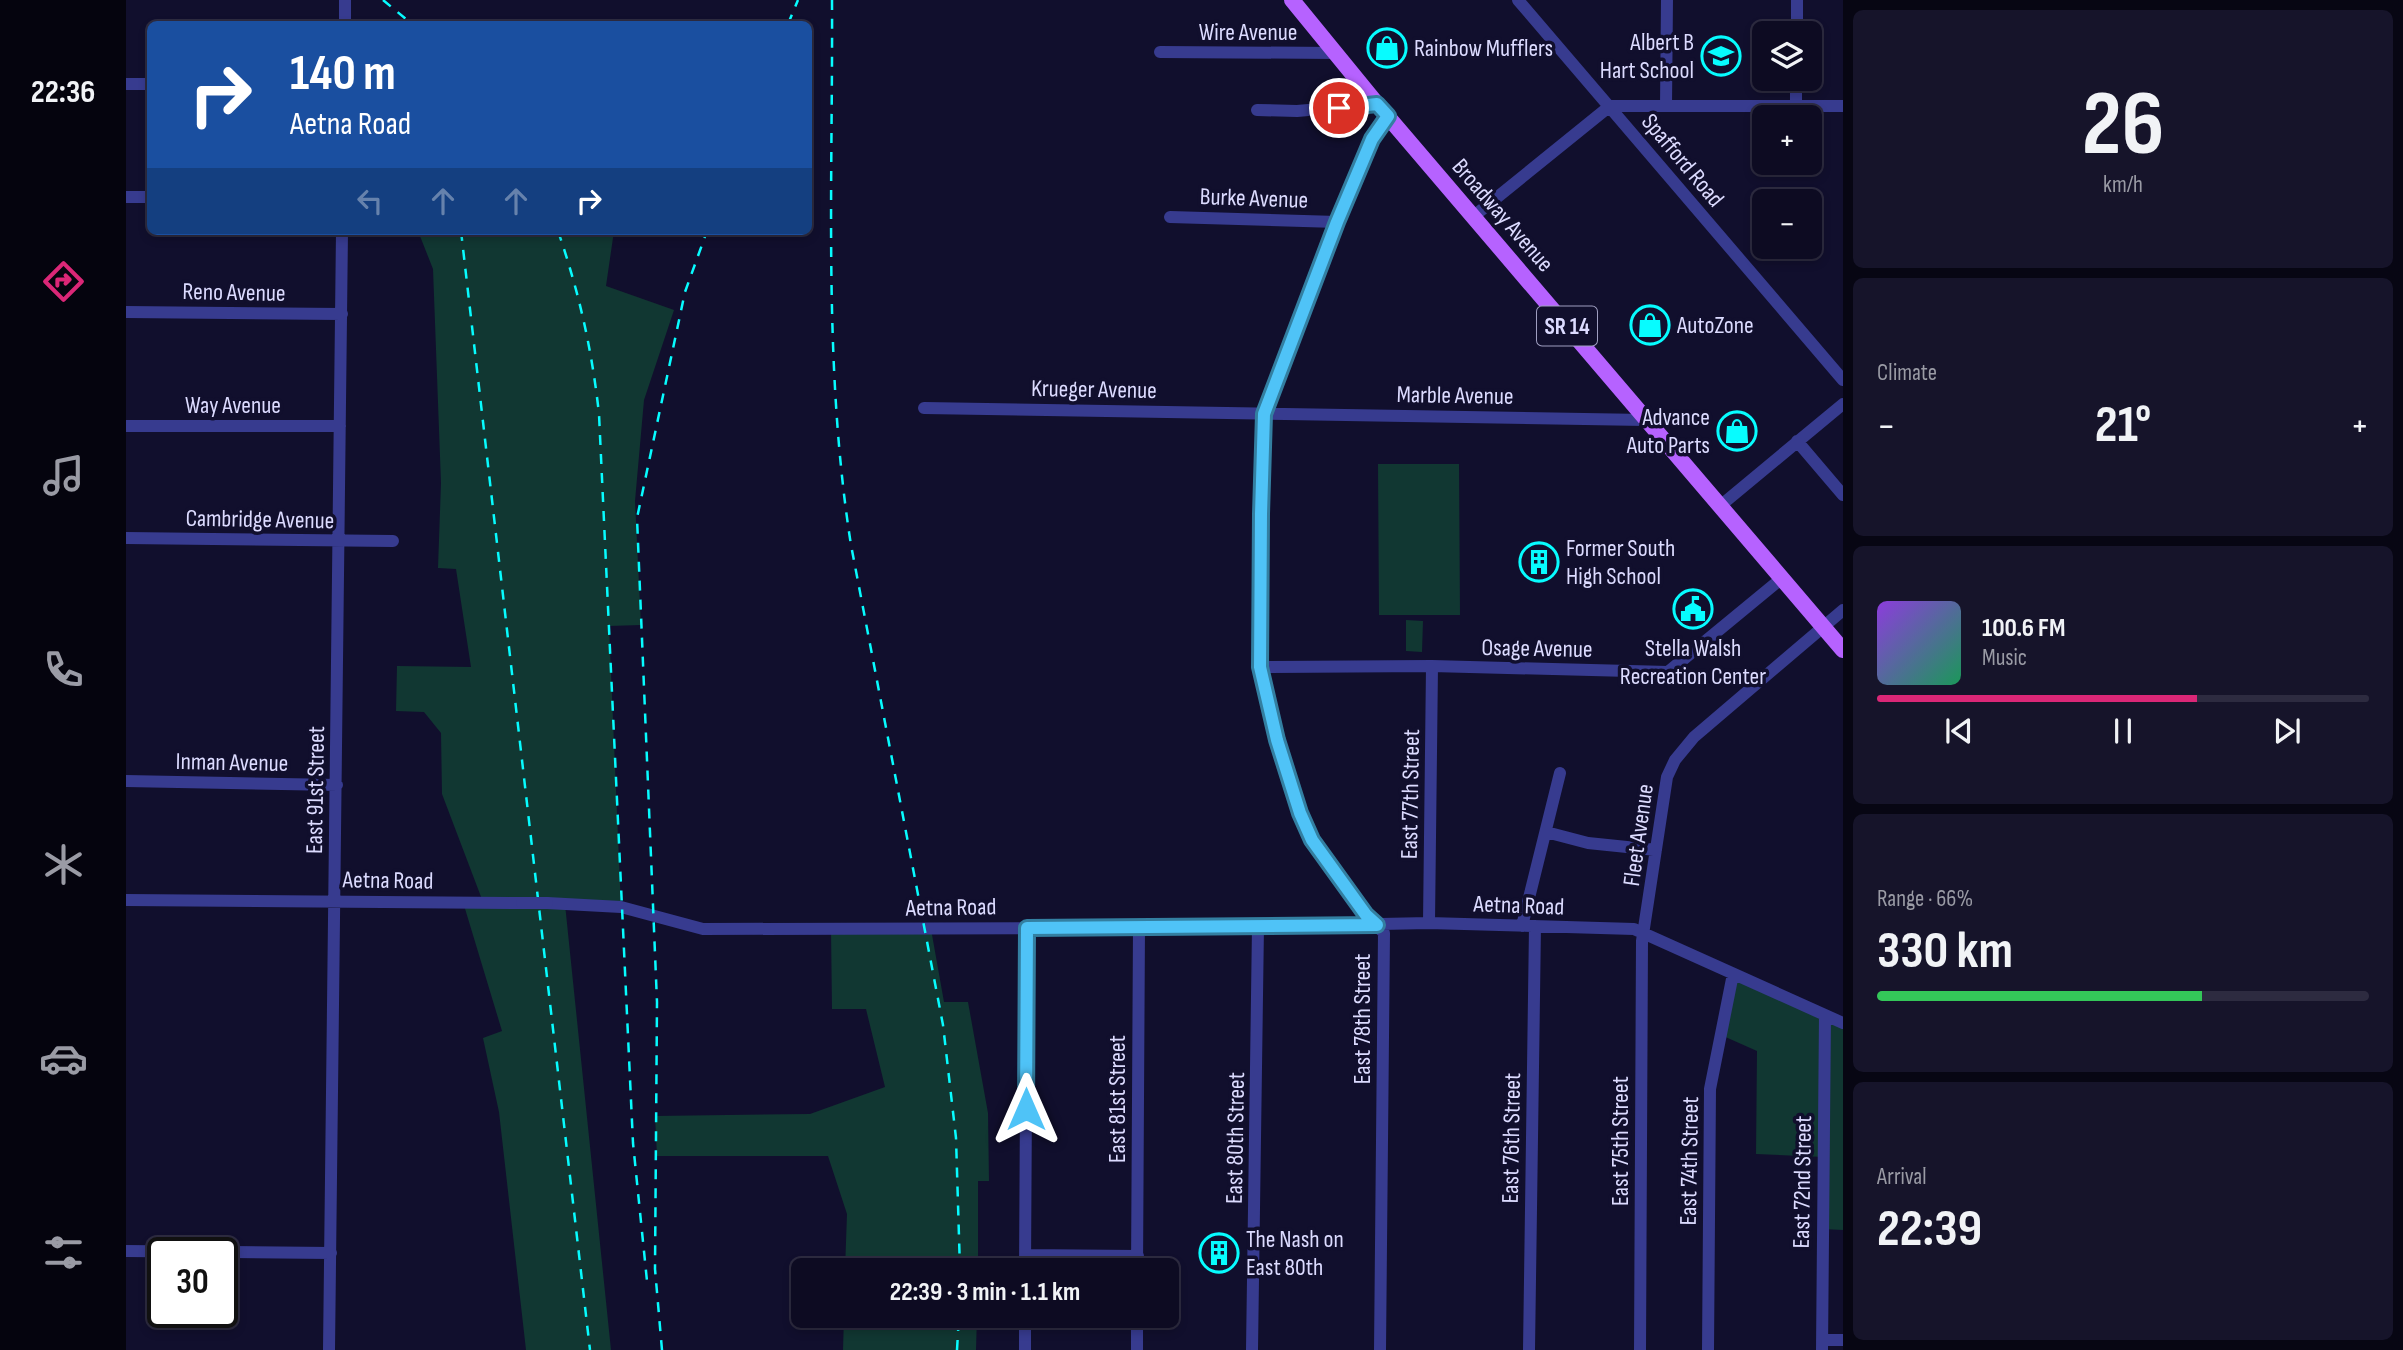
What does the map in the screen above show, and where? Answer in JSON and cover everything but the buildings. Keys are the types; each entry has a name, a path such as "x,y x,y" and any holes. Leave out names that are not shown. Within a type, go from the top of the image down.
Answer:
{"main road":[{"name":"Broadway Avenue","path":"1292,0 1382,110 1843,650"}],"street":[{"path":"345,0 345,21"},
{"name":"Spafford Road","path":"1518,0 1843,380"},
{"path":"1666,106 1667,0"},
{"path":"1797,0 1797,21"},
{"name":"Wire Avenue","path":"1160,52 1337,53"},
{"path":"126,84 147,84"},
{"path":"1474,216 1610,106 1752,106"},
{"path":"1822,106 1843,106"},
{"path":"1257,110 1382,110"},
{"name":"East 78th Street","path":"1380,1350 1384,933 1366,915 1312,840 1300,813 1277,740 1260,667 1264,414 1382,110"},
{"path":"126,197 147,197"},
{"name":"Burke Avenue","path":"1170,217 1337,222"},
{"name":"East 91st Street","path":"329,1350 342,235"},
{"name":"Reno Avenue","path":"126,312 342,314"},
{"path":"1720,506 1843,404"},
{"name":"Krueger Avenue","path":"924,408 1264,414"},
{"name":"Marble Avenue","path":"1264,414 1645,420"},
{"name":"Way Avenue","path":"126,426 340,426"},
{"path":"1797,441 1843,495"},
{"name":"Cambridge Avenue","path":"126,538 393,541"},
{"name":"Osage Avenue","path":"1260,667 1432,666 1668,672 1781,579"},
{"name":"Fleet Avenue","path":"1645,933 1664,787 1670,768 1683,747 1843,611"},
{"name":"East 77th Street","path":"1429,923 1432,666"},
{"name":"East 76th Street","path":"1529,1350 1529,926 1546,832 1560,774"},
{"name":"Inman Avenue","path":"126,781 337,785"},
{"path":"1546,832 1588,843 1656,850"},
{"name":"Aetna Road","path":"126,900 547,903 621,907 703,929 1429,923 1634,929 1843,1023"},
{"name":"East 80th Street","path":"1252,1350 1258,926"},
{"name":"East 81st Street","path":"1138,1256 1139,927"},
{"path":"1026,1258 1027,928"},
{"name":"East 75th Street","path":"1640,1350 1645,933"},
{"name":"East 74th Street","path":"1708,1350 1710,1089 1733,974"},
{"name":"East 72nd Street","path":"1822,1345 1825,1015"},
{"path":"126,1251 331,1252"},
{"path":"1026,1255 1138,1256"},
{"path":"1025,1328 1025,1350"},
{"path":"1137,1328 1137,1350"},
{"path":"1822,1345 1843,1340"}],"green space":[{"path":"420,235 613,235 606,286 674,310 644,400 635,501 641,625 609,626 621,907 565,904 611,1350 526,1350 499,1112 483,1038 502,1031 463,902 483,902 442,794 441,733 424,712 396,711 397,666 471,667 456,569 438,568 441,483 433,269"},
{"path":"1378,464 1459,464 1460,615 1379,615"},
{"path":"1406,620 1423,621 1422,652 1406,651"},
{"path":"931,929 944,1002 968,1002 988,1113 989,1181 978,1181 978,1258 845,1258 847,1214 828,1156 657,1156 655,1116 810,1114 885,1087 866,1009 832,1009 831,930"},
{"path":"1733,974 1843,1023 1843,1230 1823,1229 1824,1157 1756,1154 1757,1051 1721,1035"},
{"path":"844,1328 977,1328 976,1350 843,1350"}],"railway":[{"path":"383,0 408,21"},
{"path":"789,21 798,0"},
{"path":"832,0 831,274 836,410 842,478 851,545 943,1025 956,1138 960,1258"},
{"path":"461,235 590,1350"},
{"path":"559,235 584,321 599,414 633,1143 647,1281"},
{"path":"662,1350 655,1269 657,1002 637,518 685,292 706,235"},
{"path":"957,1350 958,1328"}],"place":[{"name":"Rainbow Mufflers","path":"1387,48"},
{"name":"Albert B Hart School","path":"1721,56"},
{"name":"AutoZone","path":"1650,325"},
{"name":"Advance Auto Parts","path":"1737,431"},
{"name":"Former South High School","path":"1539,562"},
{"name":"Stella Walsh Recreation Center","path":"1693,609"},
{"name":"The Nash on East 80th","path":"1219,1253"}],"route":[{"path":"1026,1109 1027,928 1377,925 1366,915 1312,840 1300,813 1277,740 1260,667 1264,414 1337,222 1372,139 1388,116 1377,104 1339,108"}]}
